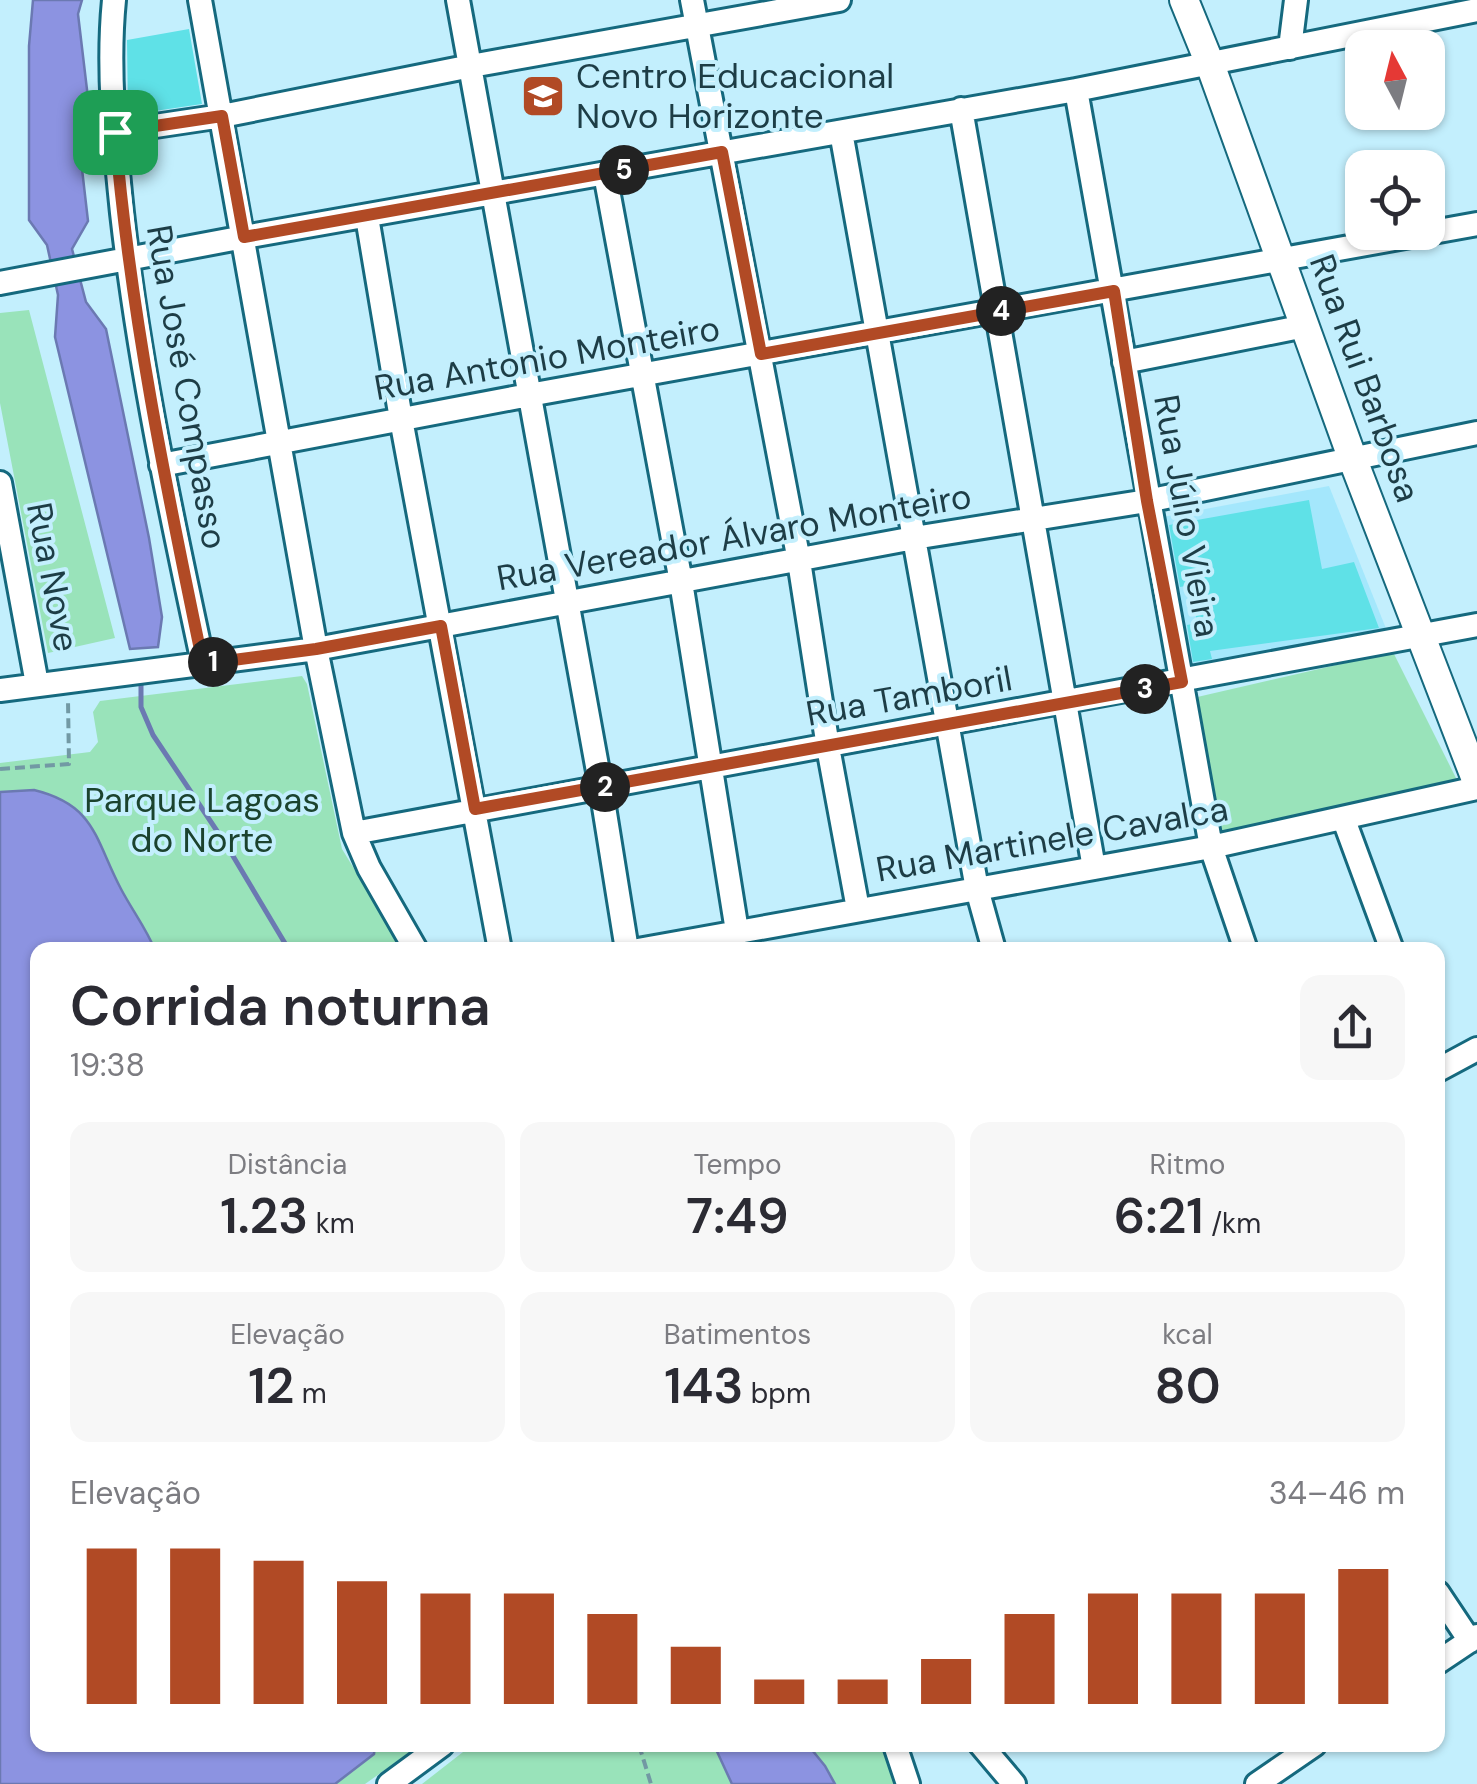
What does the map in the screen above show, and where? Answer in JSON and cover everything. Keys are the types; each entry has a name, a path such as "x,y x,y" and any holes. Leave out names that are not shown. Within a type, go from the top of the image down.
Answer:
{"street":[{"name":"Rua José Compasso","path":"114,0 115,132 128,260 160,465 203,664"},
{"path":"200,0 316,649 354,833 369,868 411,942"},
{"path":"458,0 626,942"},
{"path":"692,0 761,354 858,909"},
{"path":"115,132 222,116 471,66 839,0"},
{"name":"Rua Rui Barbosa","path":"1184,0 1477,785"},
{"path":"1290,48 1296,0"},
{"path":"10,281 1076,90 1477,10"},
{"name":"Rua Júlio Vieira","path":"1076,90 1211,847 1243,942"},
{"path":"961,110 1094,868"},
{"path":"841,132 977,889 992,942"},
{"path":"605,174 681,582 737,931"},
{"path":"367,216 499,942"},
{"name":"Rua Antonio Monteiro","path":"160,465 530,394 1477,224"},
{"path":"1124,362 1305,326"},
{"name":"Rua Vereador Álvaro Monteiro","path":"0,690 316,649 914,538 1147,501 1477,432"},
{"name":"Rua Nove","path":"1,497 38,684"},
{"name":"Rua Tamboril","path":"354,833 1477,626"},
{"name":"Rua Martinele Cavalca","path":"680,942 1211,847 1344,820 1477,785"},
{"path":"1344,820 1389,942"},
{"path":"1445,1066 1477,1049"},
{"path":"1445,1601 1473,1639 1445,1657"},
{"path":"390,1784 433,1752"},
{"path":"897,1752 908,1784"},
{"path":"987,1752 1014,1784"},
{"path":"1270,1752 1270,1778"},
{"path":"1270,1778 1305,1752"}],"path":[{"path":"0,770 69,764 68,680"},
{"path":"641,1752 651,1784"}],"shaded area":[{"path":"1329,486 1389,636 1188,673 1157,518"}],"green space":[{"path":"29,310 115,638 48,653 0,403 0,313"},
{"path":"1393,652 1458,782 1216,833 1193,698"},
{"name":"Parque Lagoas do Norte","path":"302,676 307,684 342,849 399,942 30,942 30,1752 410,1752 365,1784 0,1784 0,763 90,752 98,742 93,712 100,701"},
{"path":"463,1752 887,1752 897,1784 422,1784"}],"water":[{"path":"33,0 82,0 78,14 88,98 82,169 88,221 72,249 86,302 106,329 162,617 158,647 130,649 55,337 58,295 47,245 29,220 29,46"},
{"path":"34,790 70,805 82,815 151,942 30,942 30,1752 374,1752 335,1784 0,1784 0,792"},
{"path":"717,1752 814,1752 835,1784 732,1784"}],"building":[{"path":"189,29 202,104 128,115 127,40"},
{"path":"1309,500 1322,569 1354,562 1379,628 1210,651 1212,659 1193,662 1187,625 1197,623 1191,585 1180,587 1169,525"}],"waterway":[{"path":"141,680 141,707 153,735 227,846 284,942"}],"place":[{"name":"Centro Educacional Novo Horizonte","path":"543,96"}],"route":[{"path":"222,116 244,237 722,152 761,354 1114,291 1147,501 1182,682 475,809 441,626 316,649 203,664 160,465 128,260 115,132 222,116"}]}
